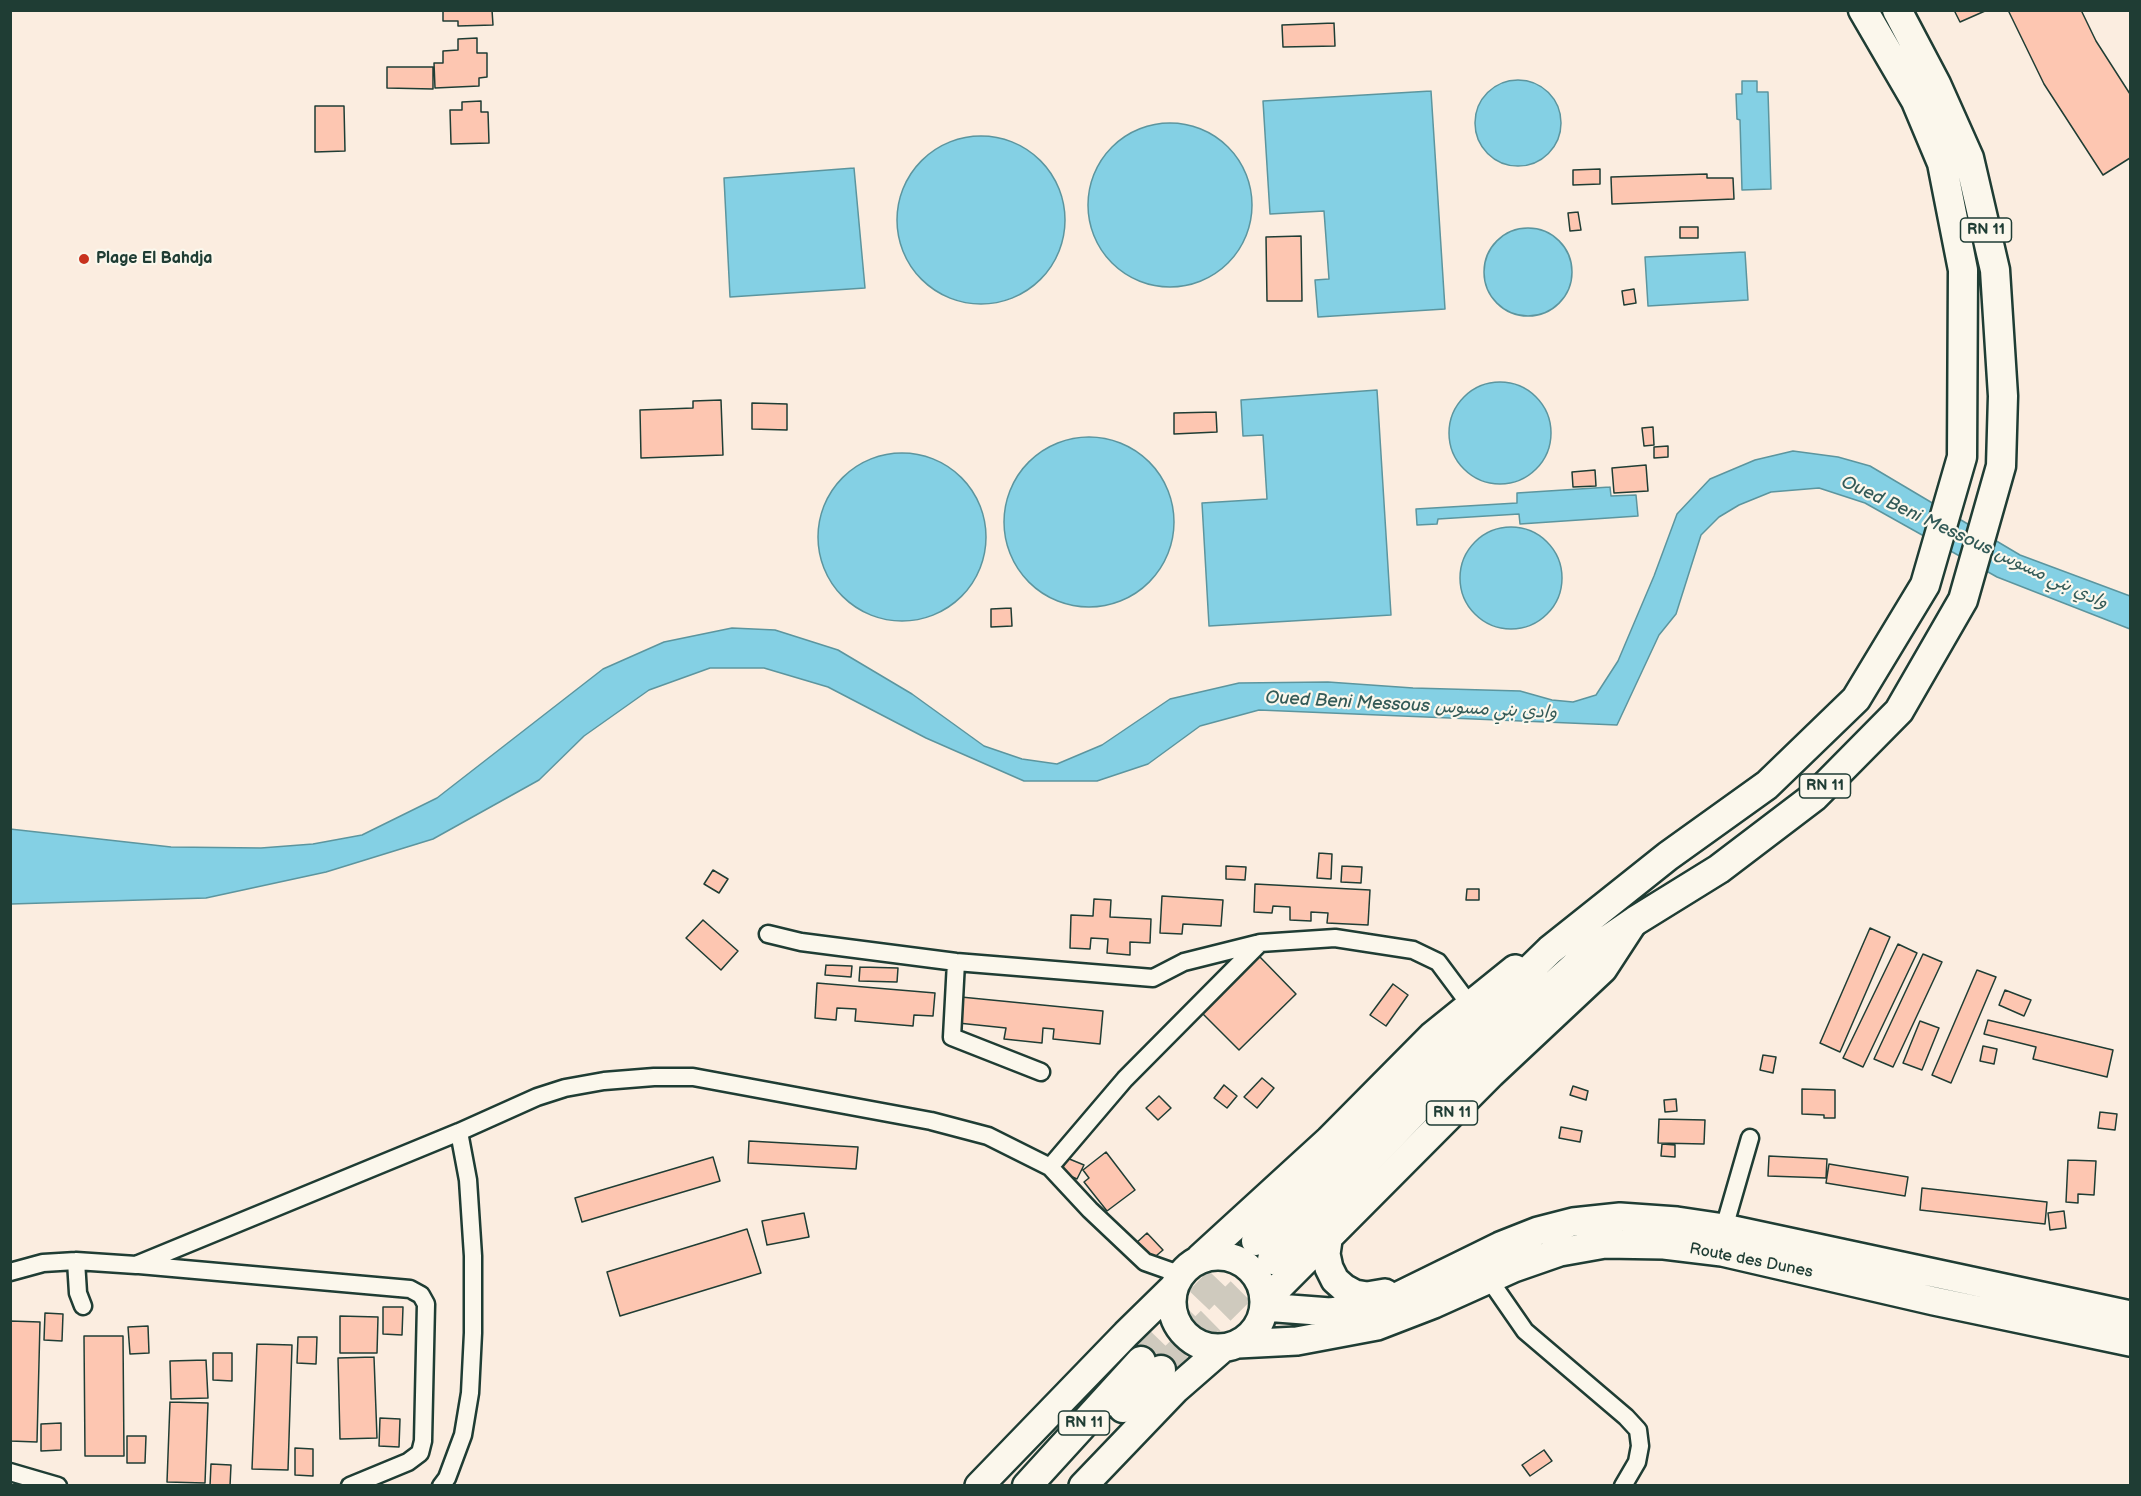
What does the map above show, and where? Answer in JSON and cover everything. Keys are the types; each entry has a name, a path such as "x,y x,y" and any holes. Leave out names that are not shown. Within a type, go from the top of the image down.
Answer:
{"highway":[{"name":"RN 11","path":"1863,10 1916,101 1942,163 1963,270 1962,457 1925,585 1856,699 1767,785 1668,856 1550,950 1399,1097 1264,1251 1594,949 1719,869 1815,796 1899,711 1963,600 2001,466 2003,396 1995,270 1969,158 1936,84 1897,10"},
{"name":"RN 11","path":"1027,1485 1151,1365 1046,1485"}],"main road":[{"name":"RN 11","path":"1264,1304 1491,1074 1603,969 1635,921"},
{"name":"RN 11","path":"979,1485 1184,1274 1329,1140 1432,1036 1519,966 1550,950"},
{"name":"Route des Dunes","path":"1264,1304 1314,1311 1347,1310 1379,1304 1500,1246 1538,1231 1573,1222 1620,1217 1677,1221 1724,1228 2130,1315"},
{"path":"1328,1240 1326,1254 1329,1268 1335,1280 1344,1288 1355,1294 1367,1296 1407,1291"},
{"name":"Route des Dunes","path":"1231,1346 1297,1341 1377,1326 1560,1252 1605,1244 1664,1245 1722,1252 1934,1301 2130,1342"},
{"path":"1215,1255 1230,1257 1244,1263 1255,1273 1262,1286 1264,1304 1260,1322 1251,1335 1231,1346 1208,1347 1193,1342 1182,1332 1174,1318 1171,1304 1184,1274 1215,1255"},
{"name":"RN 11","path":"1083,1485 1176,1389 1231,1346"}],"street":[{"path":"768,934 801,942 956,962 1153,978 1184,962 1260,943 1335,938 1413,950 1438,962 1470,1005"},
{"path":"1050,1167 1125,1079 1260,943"},
{"path":"956,962 952,1037 1041,1072"},
{"path":"10,1272 43,1263 76,1260 136,1265 160,1261 537,1097 565,1088 604,1081 693,1077 931,1121 988,1136 1050,1167 1090,1210 1145,1262 1184,1274"},
{"path":"441,1485 447,1478 463,1434 470,1393 474,1333 474,1256 468,1180 459,1132"},
{"path":"1724,1228 1750,1138"},
{"path":"76,1260 78,1293 83,1306"},
{"path":"160,1261 411,1289 420,1295 426,1304 423,1441 420,1453 408,1462 350,1485"},
{"path":"1489,1279 1525,1331 1638,1430 1640,1446 1637,1462 1623,1485"},
{"path":"10,1472 58,1485"}],"water":[{"path":"1518,80 1535,83 1549,92 1558,106 1561,123 1558,140 1549,154 1535,163 1518,166 1501,163 1487,154 1478,140 1475,123 1478,106 1487,92 1501,83"},
{"path":"1742,81 1757,81 1757,92 1768,92 1771,189 1742,190 1740,120 1737,119 1736,94 1742,94"},
{"path":"1431,91 1445,309 1318,317 1315,280 1329,279 1324,211 1270,214 1263,101"},
{"path":"1170,123 1186,124 1202,129 1216,136 1228,147 1239,159 1246,173 1251,189 1251,221 1246,237 1239,251 1228,263 1216,274 1202,281 1186,286 1170,287 1154,286 1138,281 1124,274 1112,263 1101,251 1094,237 1089,221 1088,205 1089,189 1094,173 1101,159 1112,147 1124,136 1138,129 1154,124"},
{"path":"981,136 997,137 1013,142 1041,160 1059,188 1064,204 1064,236 1059,252 1041,280 1013,298 997,303 981,304 965,303 949,298 921,280 903,252 898,236 897,220 898,204 903,188 921,160 949,142 965,137"},
{"path":"854,168 865,288 730,297 724,178"},
{"path":"1528,228 1553,235 1565,247 1572,272 1565,297 1553,309 1528,316 1503,309 1491,297 1484,272 1491,247 1503,235"},
{"path":"1745,252 1748,300 1648,306 1645,257"},
{"path":"1500,382 1520,386 1536,397 1547,413 1551,433 1547,453 1536,469 1520,480 1500,484 1480,480 1464,469 1453,453 1449,433 1453,413 1464,397 1480,386"},
{"path":"1377,390 1391,615 1209,626 1202,503 1267,499 1263,435 1243,436 1241,400"},
{"path":"1089,437 1121,444 1149,462 1167,490 1174,522 1167,554 1149,582 1121,600 1089,607 1057,600 1029,582 1011,554 1004,522 1011,490 1029,462 1057,444"},
{"name":"Oued Beni Messous وادي بني مسوس","path":"1793,451 1838,457 1870,466 2020,555 2130,596 2130,629 1997,577 1865,503 1819,488 1771,492 1739,505 1719,517 1701,535 1676,614 1659,635 1617,725 1259,710 1200,726 1148,764 1097,781 1024,781 926,738 828,687 764,668 710,668 649,690 584,736 539,780 433,839 326,872 206,898 11,904 10,829 171,847 261,848 313,844 362,835 437,798 603,669 664,642 732,628 775,630 838,650 912,694 984,746 1022,759 1057,764 1102,745 1170,699 1239,683 1328,682 1413,688 1520,691 1552,700 1573,702 1596,695 1618,661 1677,514 1710,479 1755,460"},
{"path":"902,453 918,454 934,459 962,477 980,505 985,521 985,553 980,569 962,597 934,615 918,620 902,621 886,620 870,615 842,597 824,569 819,553 818,537 819,521 824,505 842,477 870,459 886,454"},
{"path":"1610,487 1611,496 1636,495 1638,516 1520,524 1519,514 1438,519 1437,524 1417,525 1416,509 1517,503 1517,493"},
{"path":"1511,527 1531,531 1547,542 1558,558 1562,578 1558,598 1547,614 1531,625 1511,629 1491,625 1475,614 1464,598 1460,578 1464,558 1475,542 1491,531"}],"building":[{"path":"443,10 492,10 493,25 458,26 458,21 443,21"},
{"path":"1954,10 1985,10 1985,11 1960,22"},
{"path":"2008,10 2081,10 2096,41 2130,94 2130,158 2103,175 2044,84"},
{"path":"1334,23 1335,46 1283,47 1282,25"},
{"path":"477,38 477,53 487,53 487,77 479,78 479,86 435,88 434,63 443,63 443,51 458,50 458,39"},
{"path":"387,67 433,67 433,89 387,88"},
{"path":"481,101 481,112 488,112 489,143 451,144 450,110 462,110 462,102"},
{"path":"315,106 344,106 345,151 315,152"},
{"path":"1600,169 1600,184 1573,185 1573,170"},
{"path":"1707,174 1707,178 1733,178 1734,199 1612,204 1611,177"},
{"path":"1578,212 1581,230 1570,231 1568,213"},
{"path":"1680,227 1698,227 1698,238 1680,238"},
{"path":"1301,236 1302,301 1267,301 1266,237"},
{"path":"1634,289 1636,303 1624,305 1622,291"},
{"path":"721,400 723,455 641,458 640,410 693,408 693,401"},
{"path":"752,403 787,404 787,430 752,429"},
{"path":"1216,412 1217,432 1174,434 1174,413"},
{"path":"1653,427 1654,445 1644,446 1642,428"},
{"path":"1668,446 1668,457 1654,458 1654,447"},
{"path":"1646,465 1648,491 1614,493 1612,468"},
{"path":"1595,470 1596,486 1573,487 1572,472"},
{"path":"1011,608 1012,626 991,627 991,609"},
{"path":"1319,853 1332,854 1331,879 1317,878"},
{"path":"1226,866 1246,867 1245,880 1226,879"},
{"path":"1342,866 1362,867 1361,883 1341,882"},
{"path":"713,870 728,879 719,893 704,884"},
{"path":"1255,884 1370,890 1368,925 1327,923 1328,913 1311,912 1311,921 1290,920 1290,907 1273,906 1272,913 1254,912"},
{"path":"1467,889 1479,889 1479,900 1466,900"},
{"path":"1162,896 1223,900 1221,926 1183,924 1182,934 1160,933"},
{"path":"1094,899 1111,900 1110,917 1151,919 1150,943 1130,942 1130,955 1107,953 1108,939 1091,938 1090,949 1070,948 1071,915 1093,916"},
{"path":"703,920 738,951 721,970 686,938"},
{"path":"1870,928 1890,937 1840,1052 1820,1043"},
{"path":"1898,944 1917,953 1863,1067 1843,1058"},
{"path":"1923,954 1942,962 1893,1067 1874,1059"},
{"path":"1259,956 1296,994 1239,1050 1202,1013"},
{"path":"826,965 852,966 851,977 825,975"},
{"path":"860,967 898,968 897,982 859,981"},
{"path":"1977,970 1996,977 1951,1083 1932,1075"},
{"path":"817,983 935,993 933,1016 914,1015 913,1026 855,1021 856,1009 837,1008 836,1020 815,1018"},
{"path":"1393,984 1408,995 1386,1026 1370,1015"},
{"path":"2005,990 2031,1000 2024,1016 1999,1005"},
{"path":"961,997 1103,1011 1100,1044 1053,1039 1054,1029 1043,1028 1042,1043 1004,1039 1006,1028 958,1023"},
{"path":"1988,1020 2113,1050 2107,1077 2033,1059 2036,1047 1984,1034"},
{"path":"1920,1021 1939,1028 1922,1070 1903,1063"},
{"path":"1983,1046 1997,1049 1994,1064 1980,1061"},
{"path":"1763,1055 1776,1057 1773,1073 1760,1070"},
{"path":"1262,1078 1274,1088 1257,1108 1244,1097"},
{"path":"1224,1085 1237,1096 1227,1108 1214,1098"},
{"path":"1573,1086 1588,1091 1586,1100 1570,1095"},
{"path":"1802,1089 1835,1090 1835,1118 1802,1114"},
{"path":"1159,1096 1171,1108 1158,1120 1146,1108"},
{"path":"1676,1099 1677,1111 1665,1112 1664,1100"},
{"path":"2100,1112 2117,1114 2115,1130 2098,1128"},
{"path":"1659,1119 1705,1120 1704,1144 1658,1143"},
{"path":"1561,1127 1582,1131 1580,1142 1559,1138"},
{"path":"749,1141 858,1147 856,1169 748,1163"},
{"path":"1662,1144 1675,1145 1675,1157 1661,1156"},
{"path":"1106,1152 1135,1190 1107,1211 1084,1182 1089,1178 1083,1170"},
{"path":"1769,1156 1827,1159 1826,1178 1768,1176"},
{"path":"713,1157 720,1181 582,1222 575,1198"},
{"path":"1067,1158 1084,1165 1077,1179 1061,1172"},
{"path":"2068,1160 2096,1161 2094,1195 2078,1194 2078,1203 2066,1202"},
{"path":"1829,1164 1908,1177 1905,1196 1826,1183"},
{"path":"1922,1188 2047,1202 2045,1224 1920,1210"},
{"path":"2064,1211 2066,1228 2050,1230 2048,1213"},
{"path":"804,1213 809,1237 767,1245 762,1221"},
{"path":"747,1229 761,1273 620,1316 607,1272"},
{"path":"1147,1233 1163,1250 1150,1261 1134,1245"},
{"path":"383,1307 403,1307 402,1335 383,1334"},
{"path":"45,1313 63,1314 62,1341 44,1340"},
{"path":"340,1316 378,1317 377,1353 340,1353"},
{"path":"10,1321 40,1322 37,1442 10,1441"},
{"path":"148,1326 149,1353 130,1354 128,1327"},
{"path":"84,1336 123,1336 124,1456 85,1456"},
{"path":"298,1337 317,1337 316,1364 297,1363"},
{"path":"257,1344 292,1345 288,1470 252,1469"},
{"path":"213,1353 232,1353 232,1381 213,1380"},
{"path":"374,1357 377,1438 340,1439 338,1358"},
{"path":"206,1360 208,1398 171,1399 170,1361"},
{"path":"170,1402 208,1403 205,1483 167,1482"},
{"path":"380,1418 400,1419 399,1447 379,1446"},
{"path":"61,1423 61,1450 41,1451 41,1424"},
{"path":"127,1436 146,1436 145,1463 127,1463"},
{"path":"295,1448 313,1449 313,1476 295,1475"},
{"path":"1544,1450 1552,1461 1530,1476 1522,1465"},
{"path":"211,1464 231,1465 230,1486 210,1486"}],"tunnel":[{"path":"1141,1361 1256,1241"},
{"path":"1161,1370 1272,1260"}],"place":[{"name":"Plage El Bahdja","path":"84,259"}]}
